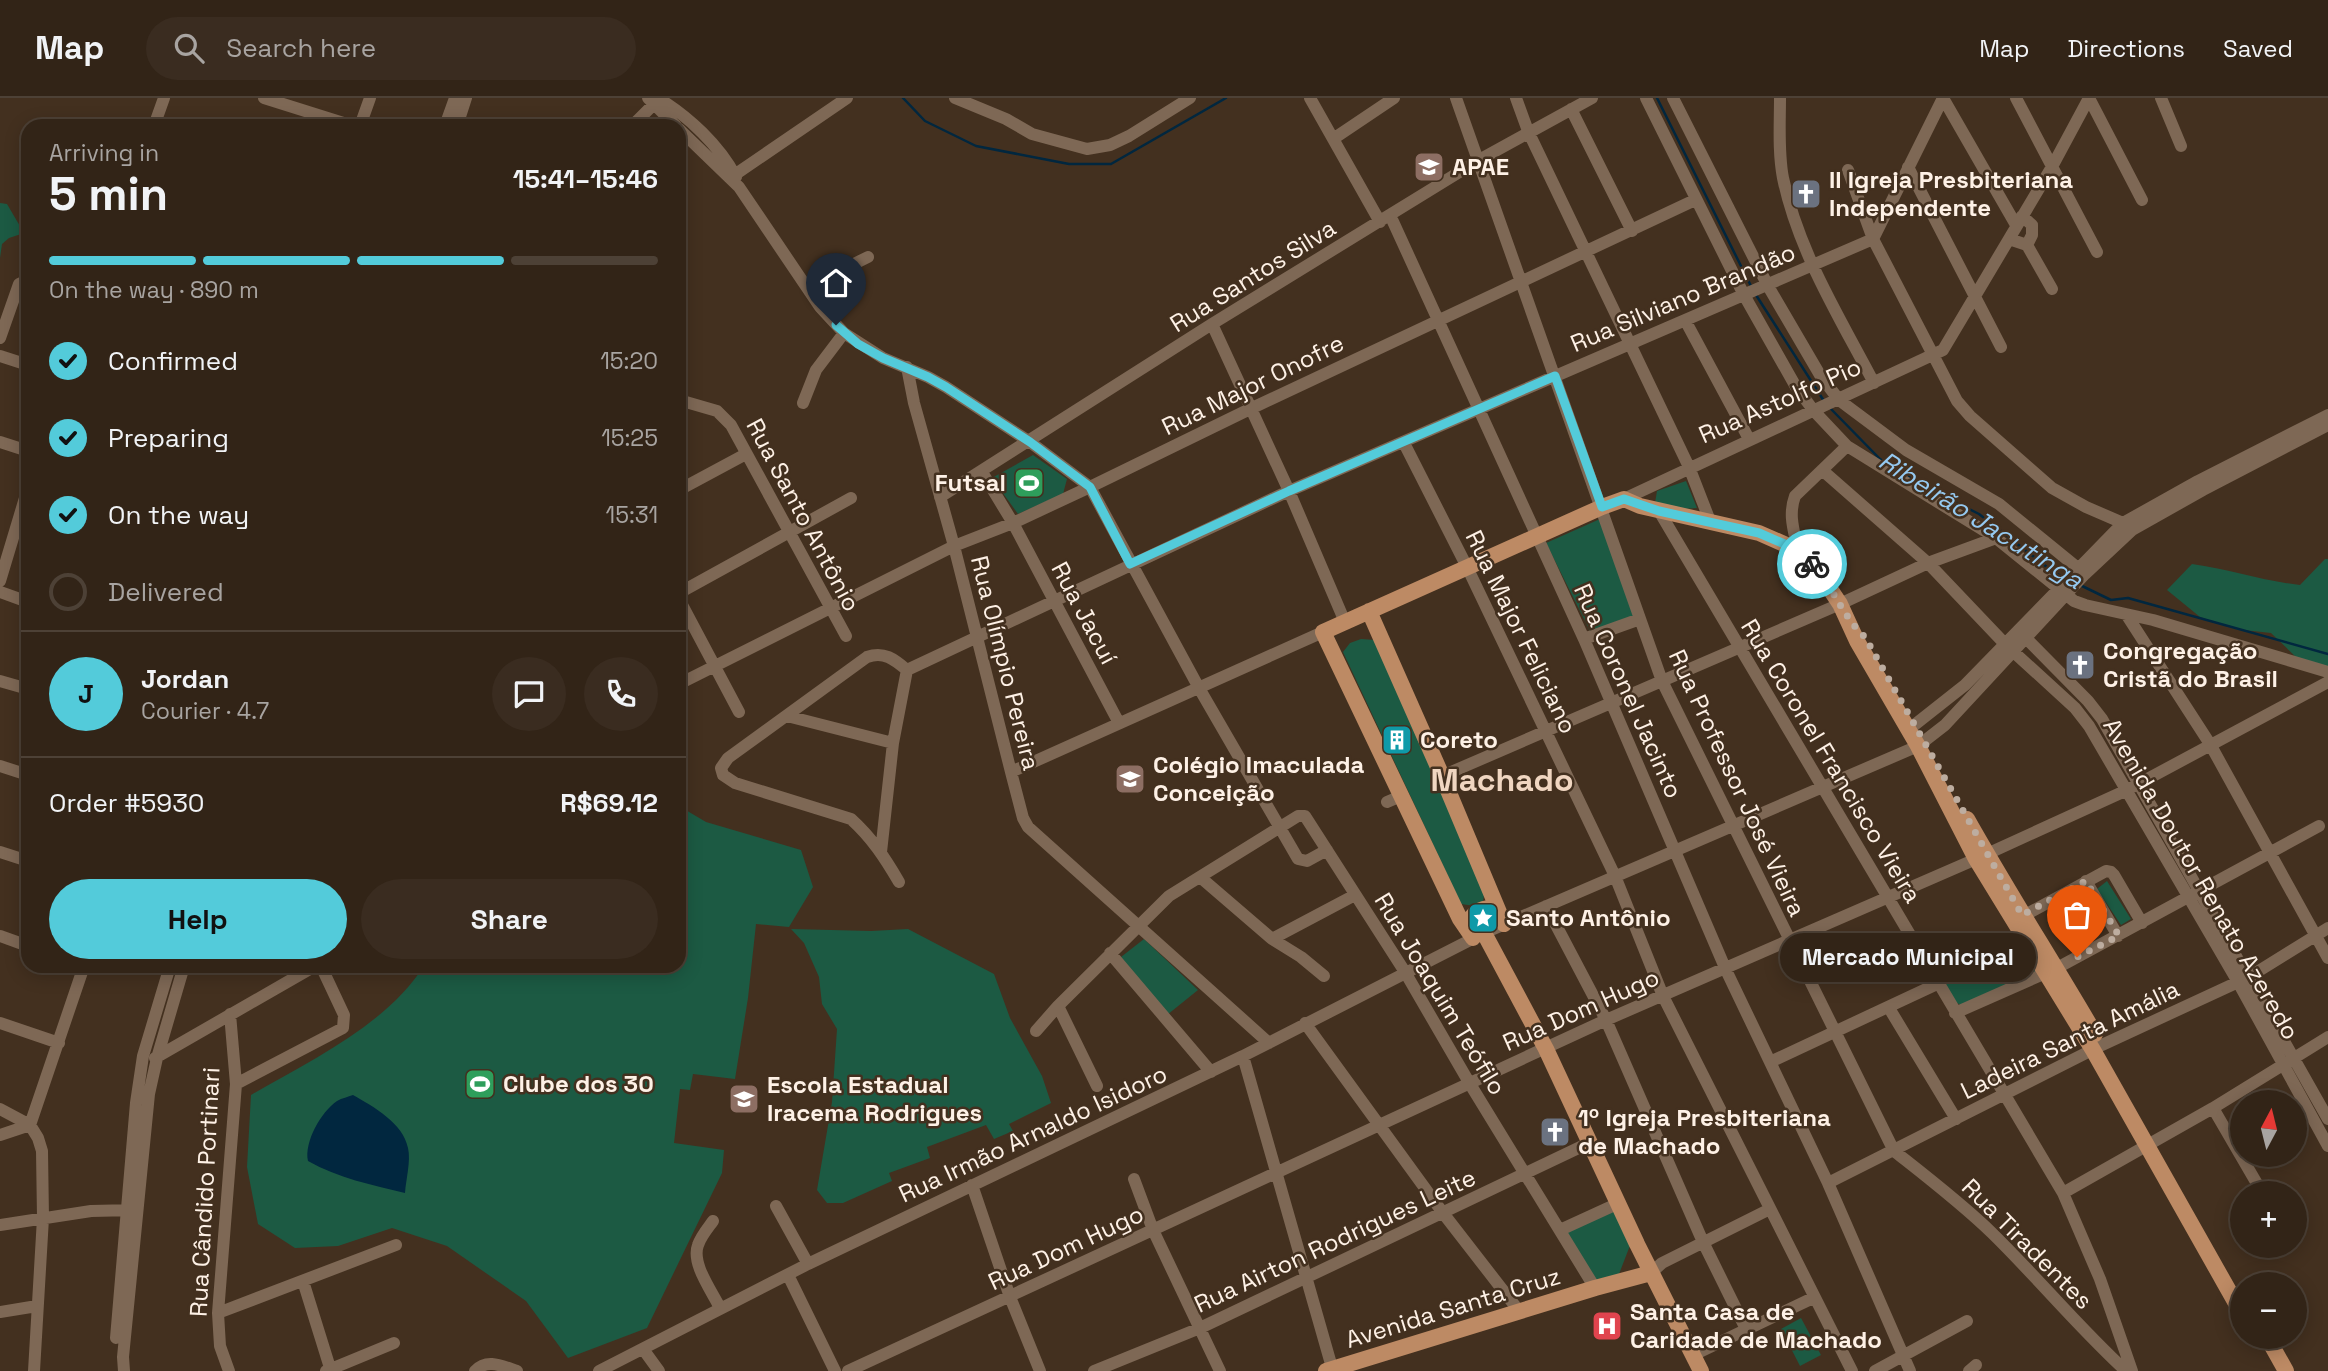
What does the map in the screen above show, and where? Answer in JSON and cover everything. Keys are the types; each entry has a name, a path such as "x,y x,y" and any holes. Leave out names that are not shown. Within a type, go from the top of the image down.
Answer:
{"main road":[{"name":"Rua Astolfo Pio","path":"1323,632 1624,499"},
{"path":"1624,499 1659,511 1759,533 1798,550 1816,569 1852,625 1865,637 1882,676 1982,856 2097,1048 2230,1292"},
{"path":"1369,611 1504,924"},
{"path":"1323,632 1394,799 1546,1049 1648,1269 1664,1294 1701,1371"},
{"path":"1474,933 1470,918 1486,907 1495,908"},
{"path":"2150,1142 2230,1274"},
{"name":"Avenida Santa Cruz","path":"1331,1370 1615,1282 1648,1269"},
{"path":"2264,1349 2278,1369"},
{"path":"2271,1349 2278,1369"}],"street":[{"path":"156,119 164,98"},
{"path":"264,98 331,119"},
{"path":"362,119 370,98"},
{"path":"448,119 455,98"},
{"path":"459,119 466,98"},
{"path":"735,180 847,98"},
{"path":"955,98 1006,119 1032,134 1087,149 1110,145 1129,136 1190,98"},
{"name":"Rua Coronel Jacinto","path":"1310,98 1385,219 1437,321 1584,639 1726,970 1828,1183 1910,1371"},
{"path":"1333,139 1394,98"},
{"name":"Rua Professor José Vieira","path":"1456,98 1662,681 1894,1151"},
{"path":"1516,98 1528,131 1689,467 1710,521"},
{"name":"Rua Santos Silva","path":"940,497 1212,324 1479,160 1592,98"},
{"path":"1646,98 1695,200 1796,387 1847,446 1996,538 2073,581"},
{"path":"1673,98 1766,286 1836,401 1906,450 1999,504 2047,541 2073,581 2085,606 2153,620 2328,672"},
{"path":"1780,98 1782,176 1788,198 1814,265 1874,383"},
{"path":"1873,239 1943,98"},
{"path":"1943,98 2019,220 2030,223 2032,229 2027,245"},
{"path":"2016,98 2097,252"},
{"path":"2089,98 2142,200"},
{"name":"Rua Astolfo Pio","path":"1624,499 1934,355 1948,344 2053,166 2089,98"},
{"path":"2161,98 2180,146"},
{"path":"655,100 678,111 716,148 820,307 844,333 883,358 937,382 1030,442 1090,487 1199,688 1298,859 1303,862 1326,850"},
{"path":"638,119 655,100"},
{"path":"655,100 671,119"},
{"path":"1571,109 1632,231"},
{"path":"686,134 735,180"},
{"path":"1909,167 2001,347"},
{"path":"1848,170 1873,239 1957,401 1970,416 2052,488 2085,507 2128,526"},
{"name":"Rua Major Onofre","path":"686,681 954,546 1013,523 1695,200"},
{"name":"Rua Silviano Brandão","path":"907,670 1289,491 1873,239"},
{"path":"2009,239 2027,245 2052,289"},
{"path":"808,287 868,257"},
{"path":"0,338 21,287"},
{"path":"1685,320 1749,439"},
{"path":"1212,324 1289,491 1345,622"},
{"path":"803,403 816,370 844,333"},
{"path":"0,356 21,363"},
{"name":"Rua Olímpio Pereira","path":"907,367 1023,818 1028,827 1269,1043"},
{"name":"Rua Santo Antônio","path":"686,402 722,415 732,425 846,636"},
{"path":"1911,727 1933,710 1969,690 2128,526 2328,419"},
{"path":"0,442 21,449"},
{"name":"Rua Major Feliciano","path":"1404,443 1467,567 1615,876 1663,996 1852,1371"},
{"path":"1798,550 1791,519 1795,496 1847,446"},
{"path":"686,486 746,454"},
{"name":"Avenida Doutor Renato Azeredo","path":"1822,470 1928,563 2010,648 2075,708 2131,787 2177,866 2200,892 2218,939"},
{"name":"Rua Jacuí","path":"982,472 1013,523 1119,723"},
{"path":"686,589 851,498"},
{"path":"0,581 21,511"},
{"name":"Rua Coronel Francisco Vieira","path":"1659,511 2063,1193 2100,1279 2129,1371"},
{"path":"1442,776 1840,604 1928,563 1996,538"},
{"path":"0,592 21,600"},
{"path":"686,612 739,712"},
{"path":"2126,614 2210,744 2328,958"},
{"path":"1584,639 1640,620"},
{"path":"1011,772 1323,632"},
{"name":"Avenida Doutor Renato Azeredo","path":"2022,636 2088,701 2102,719 2131,787"},
{"path":"881,852 893,743 907,670 885,655 875,654 867,657 728,758 723,763 723,775 735,783 851,819 881,852 898,882"},
{"path":"0,681 21,687"},
{"name":"Rua Dom Hugo","path":"848,1371 1606,1020 1790,942 2131,787 2328,682"},
{"name":"Rua Irmão Arnaldo Isidoro","path":"600,1371 720,1308 1269,1043 1474,933 1504,924 1921,744 1945,725 1969,690"},
{"path":"1933,710 1945,725"},
{"path":"787,716 893,743"},
{"path":"0,766 21,773"},
{"name":"Rua Joaquim Teófilo","path":"1279,828 1297,816 1305,816 1405,972 1469,1084 1594,1288"},
{"path":"1955,1013 2051,971 2319,826"},
{"path":"1036,1031 1137,925 1169,896 1279,828"},
{"path":"0,852 21,859"},
{"name":"Avenida Doutor Renato Azeredo","path":"2177,866 2188,898 2218,939 2308,1098 2321,1115 2328,1146"},
{"path":"1770,1062 1889,1008 2022,926 2086,881 2106,872 2111,872 2142,923"},
{"path":"1200,877 1272,939 1301,957 1324,976"},
{"path":"2086,881 2119,936"},
{"path":"1272,939 1355,895"},
{"path":"1546,906 1606,1020 1703,1242 1746,1329"},
{"name":"Ladeira Santa Amália","path":"1828,1183 2097,1048 2243,980 2328,929"},
{"path":"0,936 21,944"},
{"path":"1110,953 1211,1072"},
{"path":"30,1125 82,973"},
{"path":"116,1371 132,1210 149,1094 150,1057 168,973"},
{"path":"150,1057 181,973"},
{"path":"150,1057 305,973"},
{"path":"236,1084 343,1028 344,1015 322,973"},
{"path":"1058,1006 1097,1086"},
{"path":"1889,1008 1956,1119"},
{"name":"Rua Cândido Portinari","path":"229,1371 219,1346 218,1313 236,1084 230,1014"},
{"path":"0,1023 59,1042"},
{"path":"1305,1023 1443,1213 1520,1311"},
{"path":"2063,1193 2213,1108 2328,1037"},
{"path":"1243,1056 1331,1370"},
{"path":"2213,1108 2255,1181"},
{"path":"0,1109 30,1125 42,1151 43,1218 34,1371"},
{"path":"0,1135 30,1125"},
{"name":"Rua Airton Rodrigues Leite","path":"1094,1371 1200,1328 1591,1142"},
{"name":"Rua Tiradentes","path":"1894,1151 1957,1201 1993,1234 2098,1345 2129,1371"},
{"path":"1134,1179 1153,1230 1220,1371"},
{"path":"972,1185 1010,1297 1040,1371"},
{"path":"1560,1230 1619,1203"},
{"path":"776,1206 808,1265"},
{"path":"1648,1269 1770,1209"},
{"path":"0,1225 92,1211 132,1210"},
{"path":"713,1221 698,1243 696,1251 701,1270 720,1308"},
{"path":"218,1313 396,1245"},
{"path":"788,1275 835,1371"},
{"path":"303,1281 329,1370 394,1343"},
{"path":"1693,1355 1813,1298"},
{"path":"0,1312 37,1306"},
{"path":"1875,1371 1967,1321"},
{"path":"643,1349 659,1371"},
{"path":"119,1357 124,1371"},
{"path":"475,1371 490,1363 517,1371"}],"green space":[{"path":"0,203 7,204 21,228 21,234 2,244 0,258"},
{"path":"1033,455 1067,479 1063,494 1018,514 992,478"},
{"path":"1686,481 1697,508 1668,510 1655,503 1657,491"},
{"path":"1600,519 1635,617 1591,633 1546,543"},
{"path":"2328,559 2328,669 2298,659 2271,633 2235,629 2200,617 2167,590 2192,564 2300,585"},
{"path":"1361,639 1375,640 1485,890 1483,901 1475,906 1461,904 1343,652 1350,643"},
{"name":"Clube dos 30","path":"686,810 706,822 801,850 813,887 789,927 756,924 735,1079 693,1074 690,1090 680,1089 674,1143 724,1150 722,1173 647,1328 568,1358 526,1301 447,1246 392,1228 338,1246 295,1248 258,1224 247,1167 251,1095 345,1040 389,1007 419,973 686,973"},
{"path":"2107,881 2131,919 2121,925 2097,889"},
{"path":"791,929 908,929 994,974 1010,1018 1042,1076 1051,1103 1009,1124 1013,1131 994,1139 986,1125 927,1147 930,1158 889,1173 892,1181 843,1203 827,1203 817,1190 832,1102 837,1029 822,1004 819,977 804,943"},
{"path":"1144,939 1198,990 1167,1015 1121,957"},
{"path":"2020,944 2038,971 1964,1005 1952,999 1944,977"},
{"path":"1616,1210 1631,1243 1619,1274 1594,1280 1565,1232"},
{"path":"1801,1318 1821,1355 1800,1366 1781,1329"}],"water":[{"path":"353,1095 394,1123 405,1139 409,1159 405,1193 343,1176 308,1161 311,1137 320,1120 337,1101"}],"waterway":[{"name":"Ribeirão Jacutinga","path":"903,98 925,121 976,146 1069,164 1111,164 1226,98"},
{"name":"Ribeirão Jacutinga","path":"1657,98 1751,286"},
{"name":"Ribeirão Jacutinga","path":"1756,295 1824,401"},
{"name":"Ribeirão Jacutinga","path":"1831,409 1880,459 1927,488 1979,514 2052,571 2065,578"},
{"name":"Ribeirão Jacutinga","path":"2080,585 2111,600 2128,598 2328,654"}],"way so far":[{"path":"1812,564 1852,625 1865,637 2022,915 2086,881 2119,936 2077,957"}],"place":[{"name":"APAE","path":"1429,167"},
{"name":"II Igreja Presbiteriana Independente","path":"1806,194"},
{"name":"Futsal","path":"1029,483"},
{"name":"Congregação Cristã do Brasil","path":"2080,665"},
{"name":"Coreto","path":"1397,740"},
{"name":"Colégio Imaculada Conceição","path":"1130,779"},
{"name":"Santo Antônio","path":"1483,918"},
{"name":"Mercado Municipal","path":"2077,957"},
{"name":"Clube dos 30","path":"480,1084"},
{"name":"Escola Estadual Iracema Rodrigues","path":"744,1099"},
{"name":"1º Igreja Presbiteriana de Machado","path":"1555,1132"},
{"name":"Santa Casa de Caridade de Machado","path":"1607,1326"}],"district":[{"name":"Machado","path":"1502,780"}],"route":[{"path":"836,325 858,344 946,387 1030,442 1090,487 1130,564 1289,491 1555,376 1602,507 1624,499 1659,511 1759,533 1798,550 1812,564"}]}
